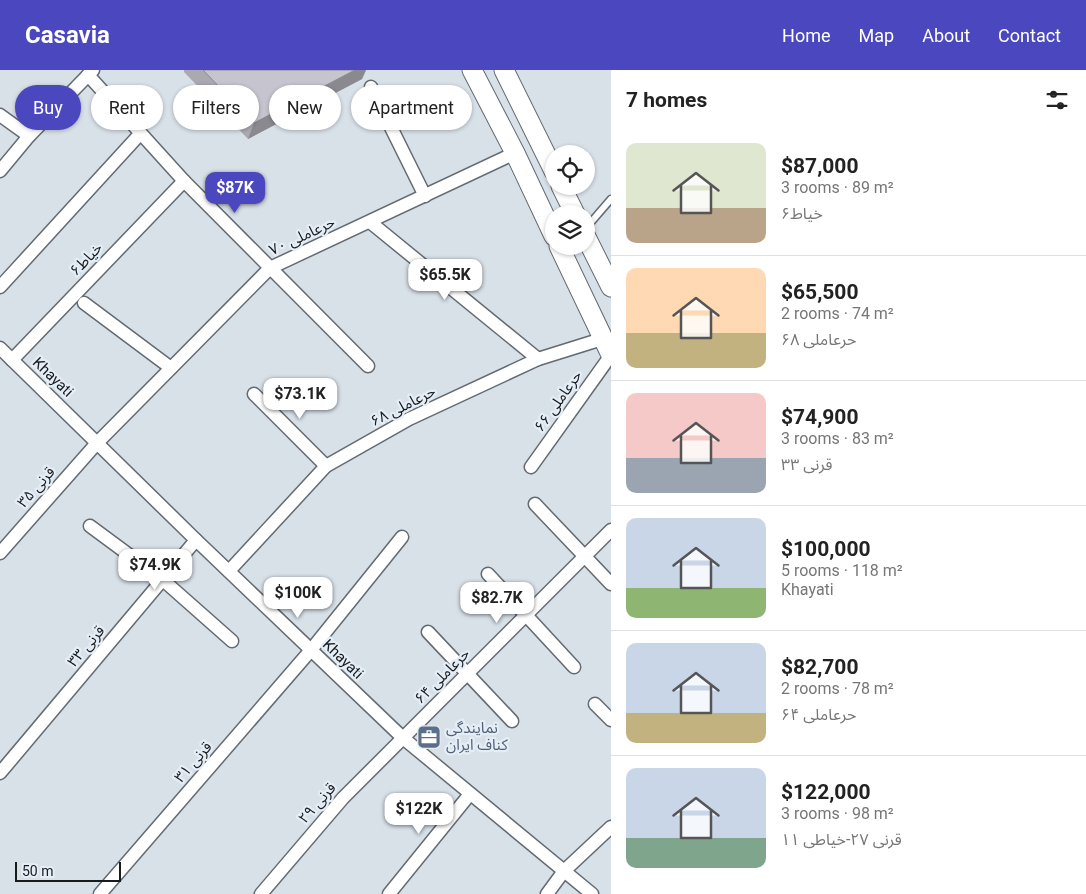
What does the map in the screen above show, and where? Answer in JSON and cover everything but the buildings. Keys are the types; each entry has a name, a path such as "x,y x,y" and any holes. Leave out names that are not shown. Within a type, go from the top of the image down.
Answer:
{"main road":[{"path":"472,70 545,217"},
{"path":"504,70 545,153"},
{"path":"563,255 608,349"},
{"path":"595,255 611,287"}],"street":[{"path":"0,171 29,136 90,73 140,134 184,181 368,366"},
{"path":"0,115 29,136"},
{"path":"392,130 425,196"},
{"path":"0,287 140,134"},
{"name":"حرعاملی ۷۰","path":"97,443 270,268 425,196 514,152"},
{"name":"خیاط۶","path":"12,360 184,181"},
{"path":"370,222 538,359"},
{"path":"84,303 171,368"},
{"name":"Khayati","path":"0,348 196,540 403,738 592,894"},
{"name":"حرعاملی ۶۸","path":"229,571 326,466 409,419 538,359 608,349"},
{"name":"حرعاملی ۶۶","path":"531,467 608,349"},
{"path":"254,394 326,466"},
{"name":"قرنی ۳۵","path":"0,554 97,443"},
{"path":"535,504 611,584"},
{"path":"90,526 163,580 232,641"},
{"name":"حرعاملی ۶۴","path":"403,738 611,530"},
{"name":"قرنی ۳۱","path":"100,894 311,650 402,537"},
{"name":"قرنی ۳۳","path":"0,774 196,540"},
{"path":"488,574 574,667"},
{"path":"428,632 512,721"},
{"path":"595,704 611,720"},
{"name":"قرنی ۲۹","path":"261,894 343,798 403,738"},
{"path":"389,894 470,794"},
{"path":"547,894 564,871 611,827"}],"lane":[{"path":"595,218 611,199"}],"place":[{"name":"نمایندگی کناف ایران","path":"429,737"}]}
